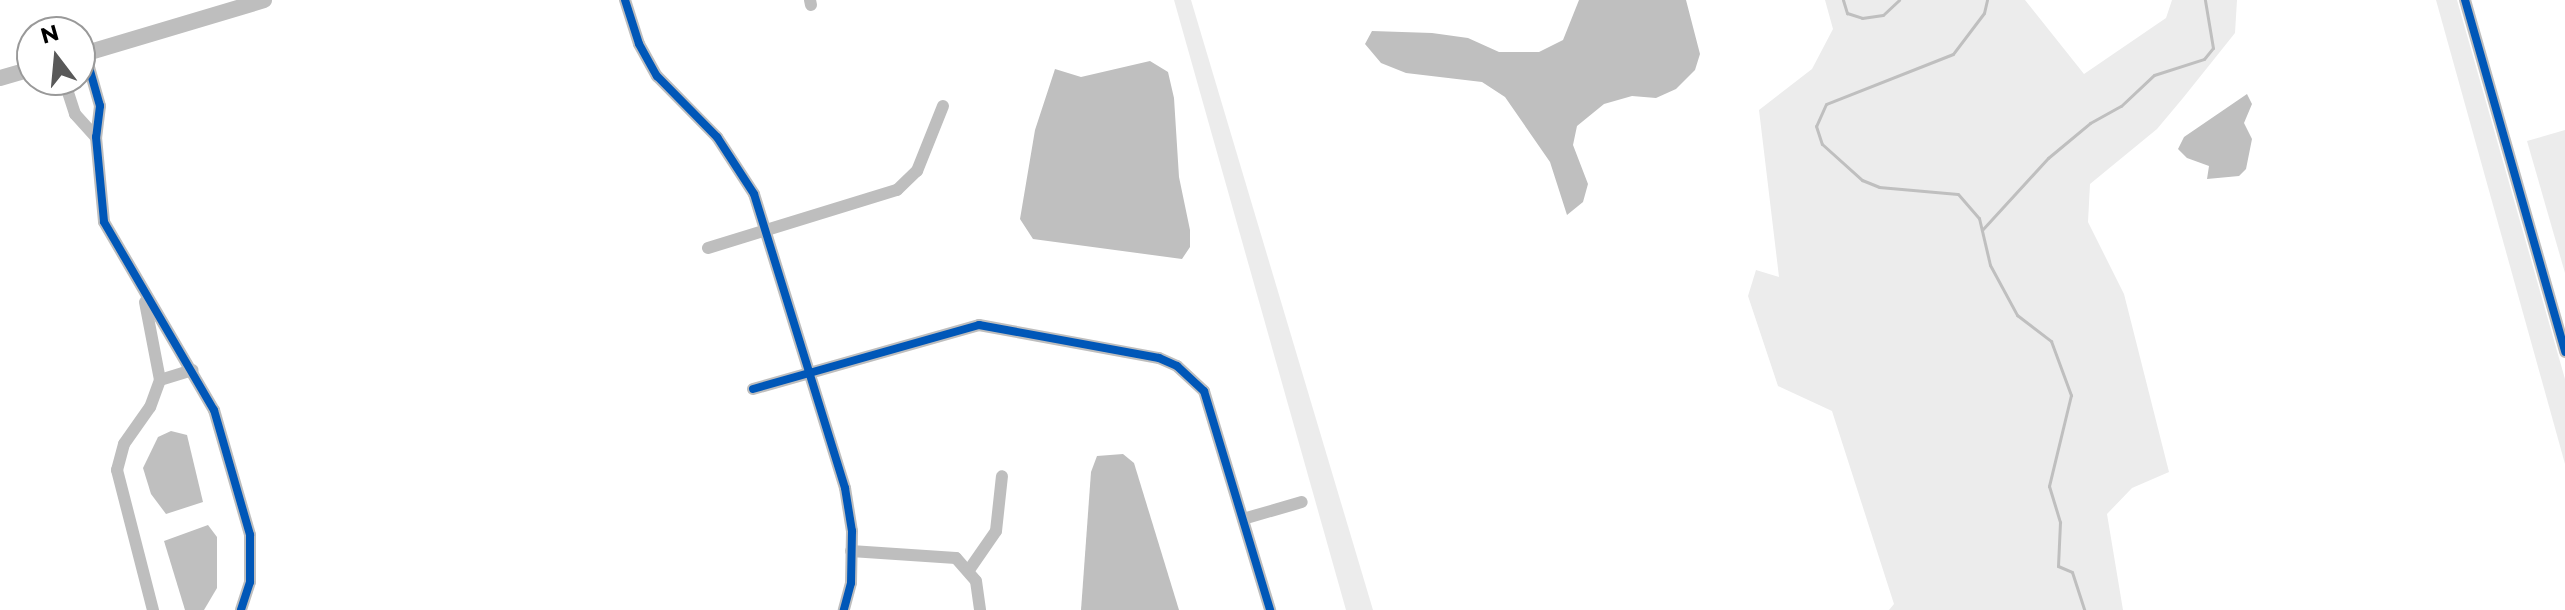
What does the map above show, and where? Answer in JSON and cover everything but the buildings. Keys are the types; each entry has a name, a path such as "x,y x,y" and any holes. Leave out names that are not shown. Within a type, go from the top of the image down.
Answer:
{"street":[{"path":"96,50 264,0"},
{"path":"625,0 645,57 732,155 754,194 845,488 851,583 844,610"},
{"path":"2465,0 2565,352"},
{"path":"96,94 100,106 96,137 104,222 145,299 193,370 214,410 250,535 250,582 241,610"},
{"path":"69,96 75,114 96,137"},
{"path":"708,248 897,190 917,171 943,106"},
{"path":"145,299 160,380 150,407 124,444 117,470 153,610"},
{"path":"753,389 981,325 1129,349 1177,366 1204,391 1270,610"},
{"path":"160,380 193,370"},
{"path":"969,570 996,531 1002,476"},
{"path":"1243,519 1302,502"},
{"path":"851,551 941,554 969,570 980,610"}],"shaded area":[{"path":"1174,0 1191,0 1373,610 1346,610"},
{"path":"1579,0 1686,0 1700,54 1695,70 1676,89 1656,98 1632,96 1604,104 1577,126 1573,145 1588,184 1583,202 1567,215 1550,162 1505,97 1482,82 1406,73 1381,63 1365,44 1372,31 1432,33 1468,38 1499,52 1539,52 1563,40"},
{"path":"1825,0 2025,0 2084,74 2166,18 2172,0 2237,0 2235,33 2157,129 2090,184 2088,222 2124,294 2169,472 2132,488 2107,514 2123,610 1889,610 1894,604 1832,411 1778,386 1748,296 1756,270 1779,277 1759,110 1812,69 1833,29"},
{"path":"2436,0 2457,0 2565,379 2565,464"},
{"path":"1150,61 1168,72 1174,98 1179,177 1190,230 1190,247 1182,259 1033,239 1020,219 1035,130 1055,69 1081,77"},
{"path":"2247,94 2252,104 2244,123 2252,139 2246,169 2239,176 2207,179 2209,166 2187,158 2178,149 2184,137"},
{"path":"2565,130 2565,273 2527,141"},
{"path":"171,431 187,435 203,502 166,514 151,494 143,468 158,437"},
{"path":"1123,454 1134,463 1179,610 1081,610 1091,472 1097,456"},
{"path":"208,525 217,537 217,588 204,610 185,610 164,541"}],"waterway":[{"path":"1843,0 1847,13 1862,18 1883,15 1899,0"},
{"path":"1987,0 1984,13 1953,54 1826,104 1816,126 1822,144 1862,180 1879,187 1958,194 1979,218 1990,265 2017,315 2051,341 2071,395 2049,486 2060,522 2058,566 2072,572 2084,610"},
{"path":"1982,230 2048,158 2090,123 2121,106 2154,75 2204,59 2213,48 2205,0"}],"cycle path":[{"path":"625,0 639,44 657,76 717,137 754,194 845,488 852,531 851,583 844,610"},
{"path":"2465,0 2565,352"},
{"path":"96,92 100,106 96,137 104,222 214,410 250,535 250,582 241,610"},
{"path":"753,389 979,325 1159,358 1177,366 1204,391 1270,610"}]}
